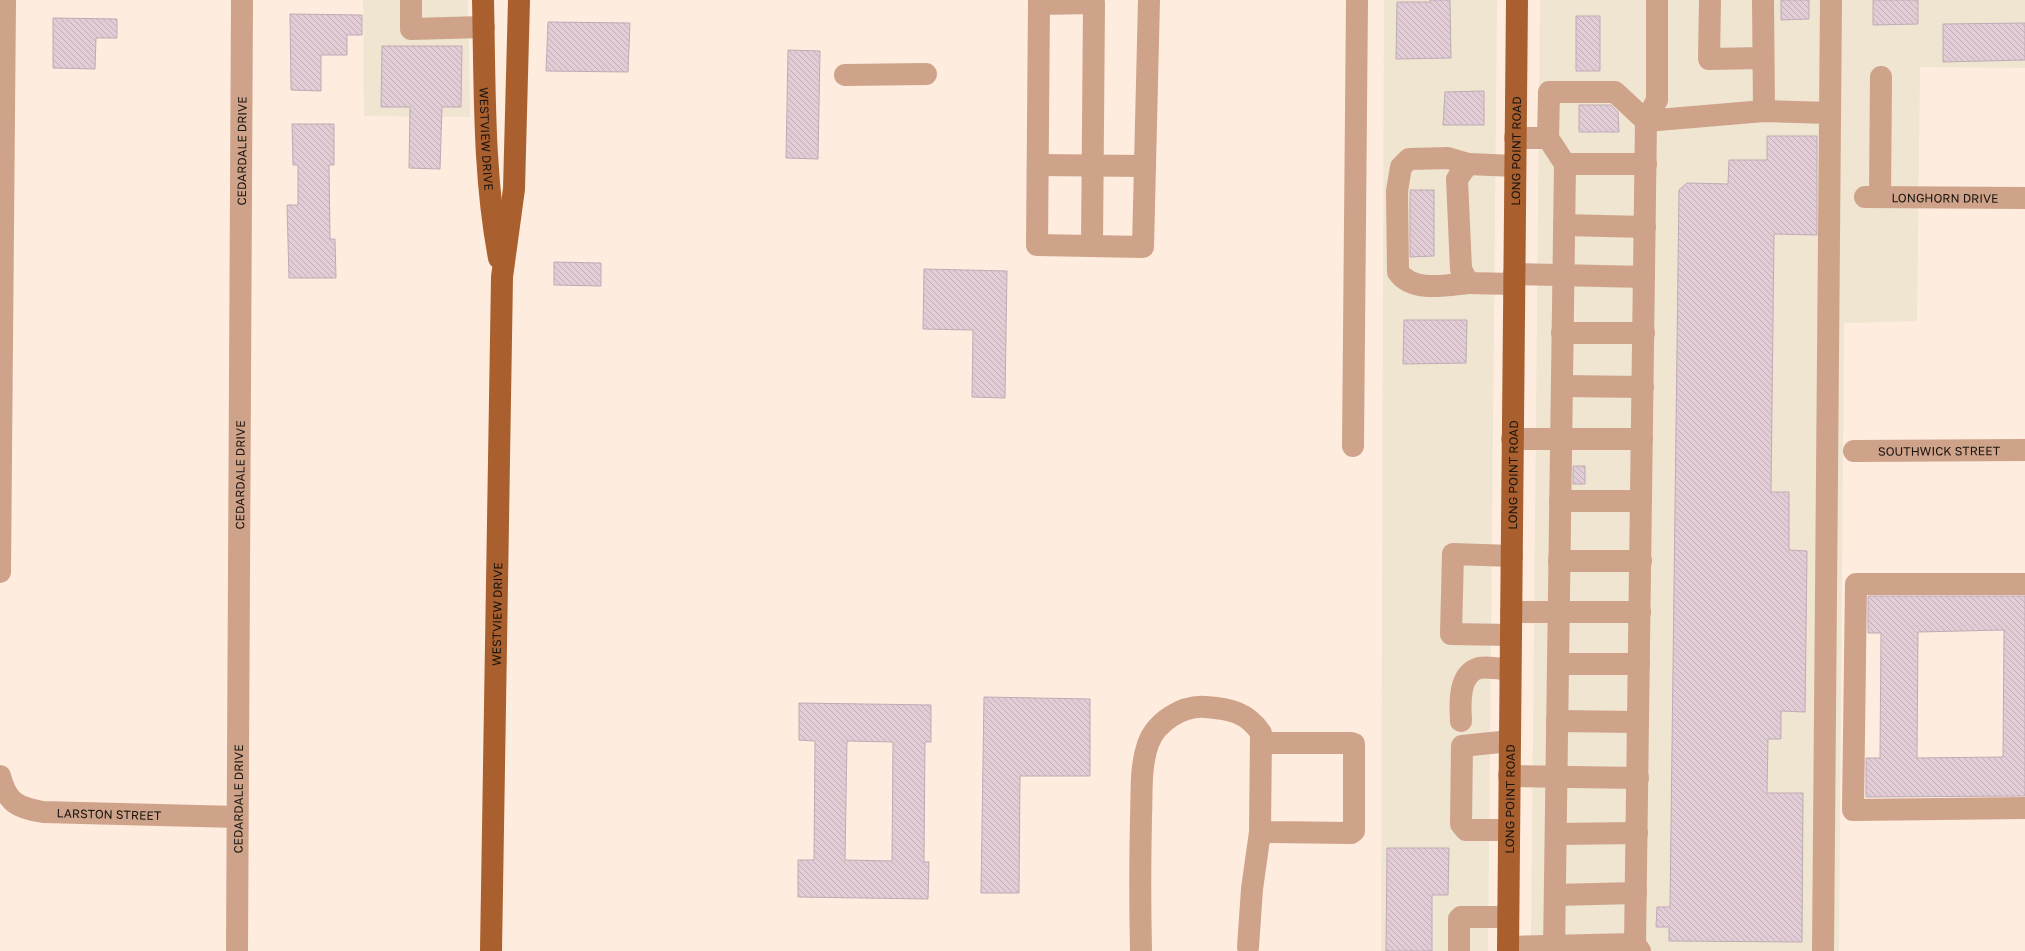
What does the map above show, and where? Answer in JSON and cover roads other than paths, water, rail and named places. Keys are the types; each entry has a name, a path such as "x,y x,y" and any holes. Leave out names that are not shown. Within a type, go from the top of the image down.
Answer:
{"main road":[{"name":"WESTVIEW DRIVE","path":"483,0 492,221 502,277"},
{"name":"WESTVIEW DRIVE","path":"491,951 502,277 514,189 519,0"},
{"name":"LONG POINT ROAD","path":"1508,949 1517,0"}],"street":[{"path":"0,572 5,0"},
{"name":"CEDARDALE DRIVE","path":"237,951 242,0"},
{"path":"411,0 411,29 484,27"},
{"path":"1092,246 1094,3 1039,2 1037,245 1143,247 1149,0"},
{"path":"1353,446 1357,0"},
{"path":"1508,949 1638,948 1636,893 1646,121 1657,100 1657,0"},
{"path":"1710,0 1710,59 1763,58"},
{"path":"1763,0 1764,111"},
{"path":"1823,951 1831,0"},
{"path":"845,75 926,74"},
{"name":"LONGHORN DRIVE","path":"1881,77 1873,197 2025,198"},
{"path":"1554,949 1565,164 1548,138 1549,92 1615,92 1646,121 1764,111 1830,113"},
{"path":"1515,138 1548,138"},
{"path":"1515,166 1468,164 1448,158 1409,159 1401,167 1397,191 1398,272 1403,279 1421,286 1563,275 1644,277"},
{"path":"1468,164 1457,179 1461,269 1468,283"},
{"path":"1565,164 1646,164"},
{"path":"1038,165 1145,166"},
{"path":"1564,225 1645,227"},
{"path":"1562,333 1644,333"},
{"path":"1562,386 1643,387"},
{"path":"1512,439 1642,439"},
{"name":"SOUTHWICK STREET","path":"1854,451 2025,450"},
{"path":"1560,500 1641,500"},
{"path":"1511,635 1450,634 1453,554 1512,556"},
{"path":"1560,561 1641,561"},
{"path":"2025,584 1856,584 1853,810 2025,808"},
{"path":"1511,612 1640,612"},
{"path":"1558,664 1639,664"},
{"path":"1461,721 1461,694 1464,682 1471,673 1477,668 1484,667 1510,670"},
{"path":"1141,951 1140,866 1143,767 1151,738 1157,728 1172,716 1203,707 1225,709 1247,716 1254,722 1261,733 1260,832 1252,889 1248,946"},
{"path":"1557,721 1638,722"},
{"path":"1509,830 1466,830 1461,824 1462,746 1510,741"},
{"path":"1260,832 1351,832 1354,828 1354,744 1262,744"},
{"name":"LARSTON STREET","path":"0,776 3,788 12,802 26,809 43,812 237,817"},
{"path":"1509,776 1638,778"},
{"path":"1556,834 1637,833"},
{"path":"1555,895 1636,893"},
{"path":"1459,951 1459,919 1461,917 1508,917"}]}
